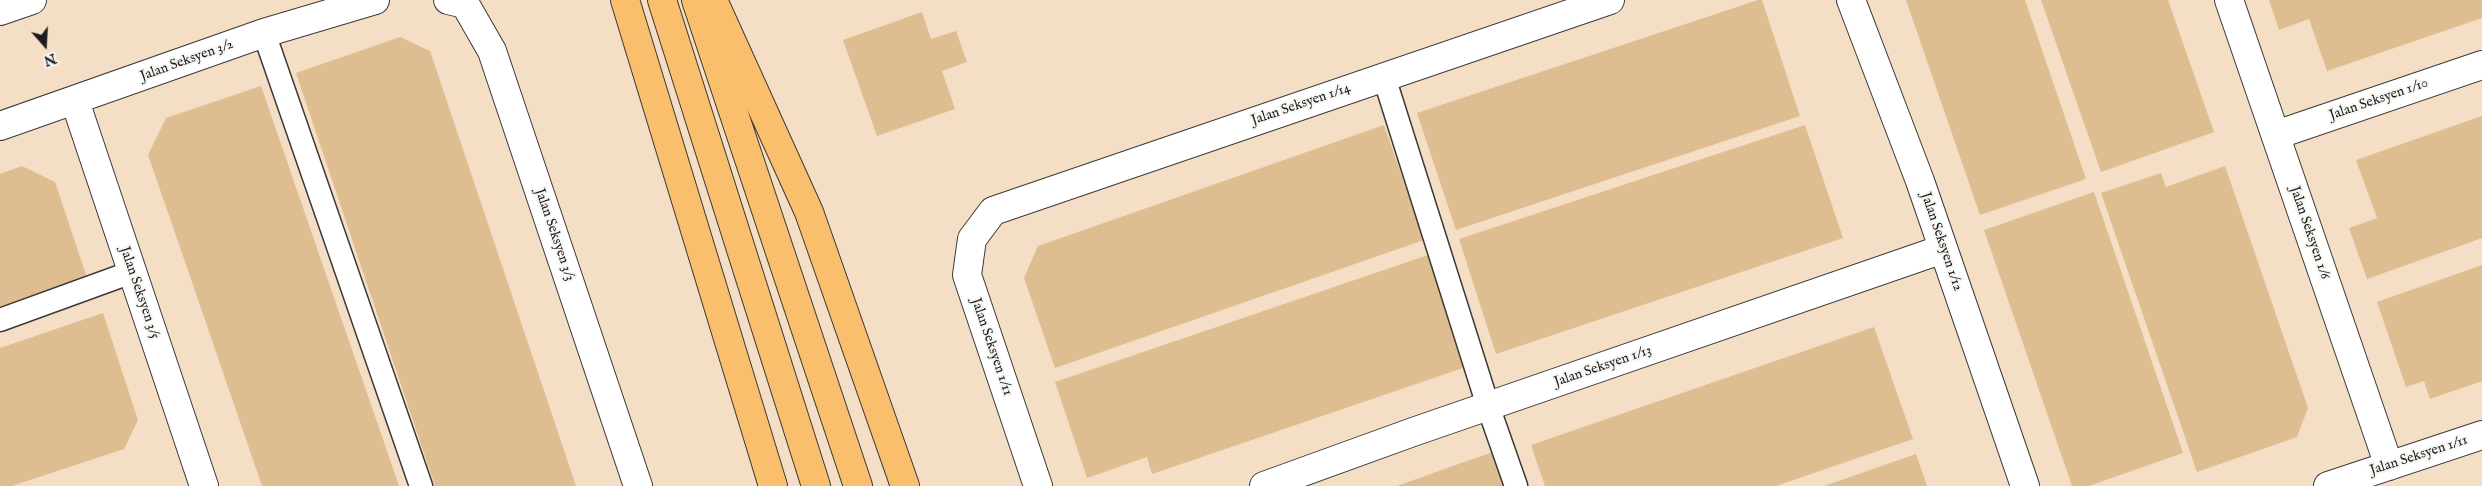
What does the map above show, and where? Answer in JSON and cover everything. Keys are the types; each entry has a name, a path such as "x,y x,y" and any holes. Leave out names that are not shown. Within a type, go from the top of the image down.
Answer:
{"highway":[{"path":"625,0 773,486"},
{"path":"662,0 816,486"},
{"path":"696,0 858,486"},
{"path":"713,0 809,212 904,486"}],"street":[{"path":"0,11 32,0"},
{"name":"Jalan Seksyen 3/2","path":"0,126 264,33 375,0"},
{"name":"Jalan Seksyen 3/3","path":"448,0 465,4 492,51 638,486"},
{"name":"Jalan Seksyen 1/14","path":"993,211 1610,0"},
{"name":"Jalan Seksyen 1/12","path":"1851,0 1943,250 2025,486"},
{"name":"Jalan Seksyen 1/6","path":"2229,0 2389,466"},
{"name":"Jalan Seksyen 1/10","path":"2276,135 2482,65"},
{"name":"Jalan Seksyen 3/5","path":"75,101 132,272 196,484"},
{"name":"Jalan Seksyen 1/11","path":"993,211 972,239 967,275 1038,486"},
{"name":"Jalan Seksyen 1/13","path":"1264,486 1488,406 1943,250"},
{"name":"Jalan Seksyen 1/11","path":"2328,486 2482,435"}],"lane":[{"path":"264,33 421,486"},
{"path":"1384,77 1488,406 1516,486"},
{"path":"0,320 132,272"}],"building":[{"path":"1762,0 1800,116 1456,230 1417,113"},
{"path":"1906,0 2025,0 2086,179 1980,215"},
{"path":"2041,0 2168,0 2214,132 2101,172"},
{"path":"2269,0 2482,0 2482,18 2327,71 2309,19 2279,30"},
{"path":"922,12 931,39 956,31 967,62 942,71 955,109 877,136 843,40"},
{"path":"400,37 430,51 576,486 435,486 296,73"},
{"path":"261,86 399,486 262,486 148,155 166,118"},
{"path":"2482,116 2482,238 2367,279 2349,228 2377,218 2356,160"},
{"path":"1384,125 1424,240 1055,368 1024,278 1038,246"},
{"path":"1805,125 1843,238 1496,354 1459,239"},
{"path":"22,166 55,182 91,290 0,320 0,174"},
{"path":"2225,166 2308,408 2297,437 2197,472 2101,193 2161,173 2166,187"},
{"path":"2094,192 2183,453 2089,486 2072,486 1984,230"},
{"path":"1428,255 1466,367 1152,474 1147,457 1087,478 1055,382"},
{"path":"2482,265 2482,381 2430,399 2424,381 2406,387 2377,302"},
{"path":"103,313 138,420 124,449 12,486 0,486 0,348"},
{"path":"1874,327 1913,439 1776,486 1545,486 1531,445"},
{"path":"1499,450 1512,486 1397,486 1464,462"},
{"path":"1916,454 1927,486 1824,486"}]}
